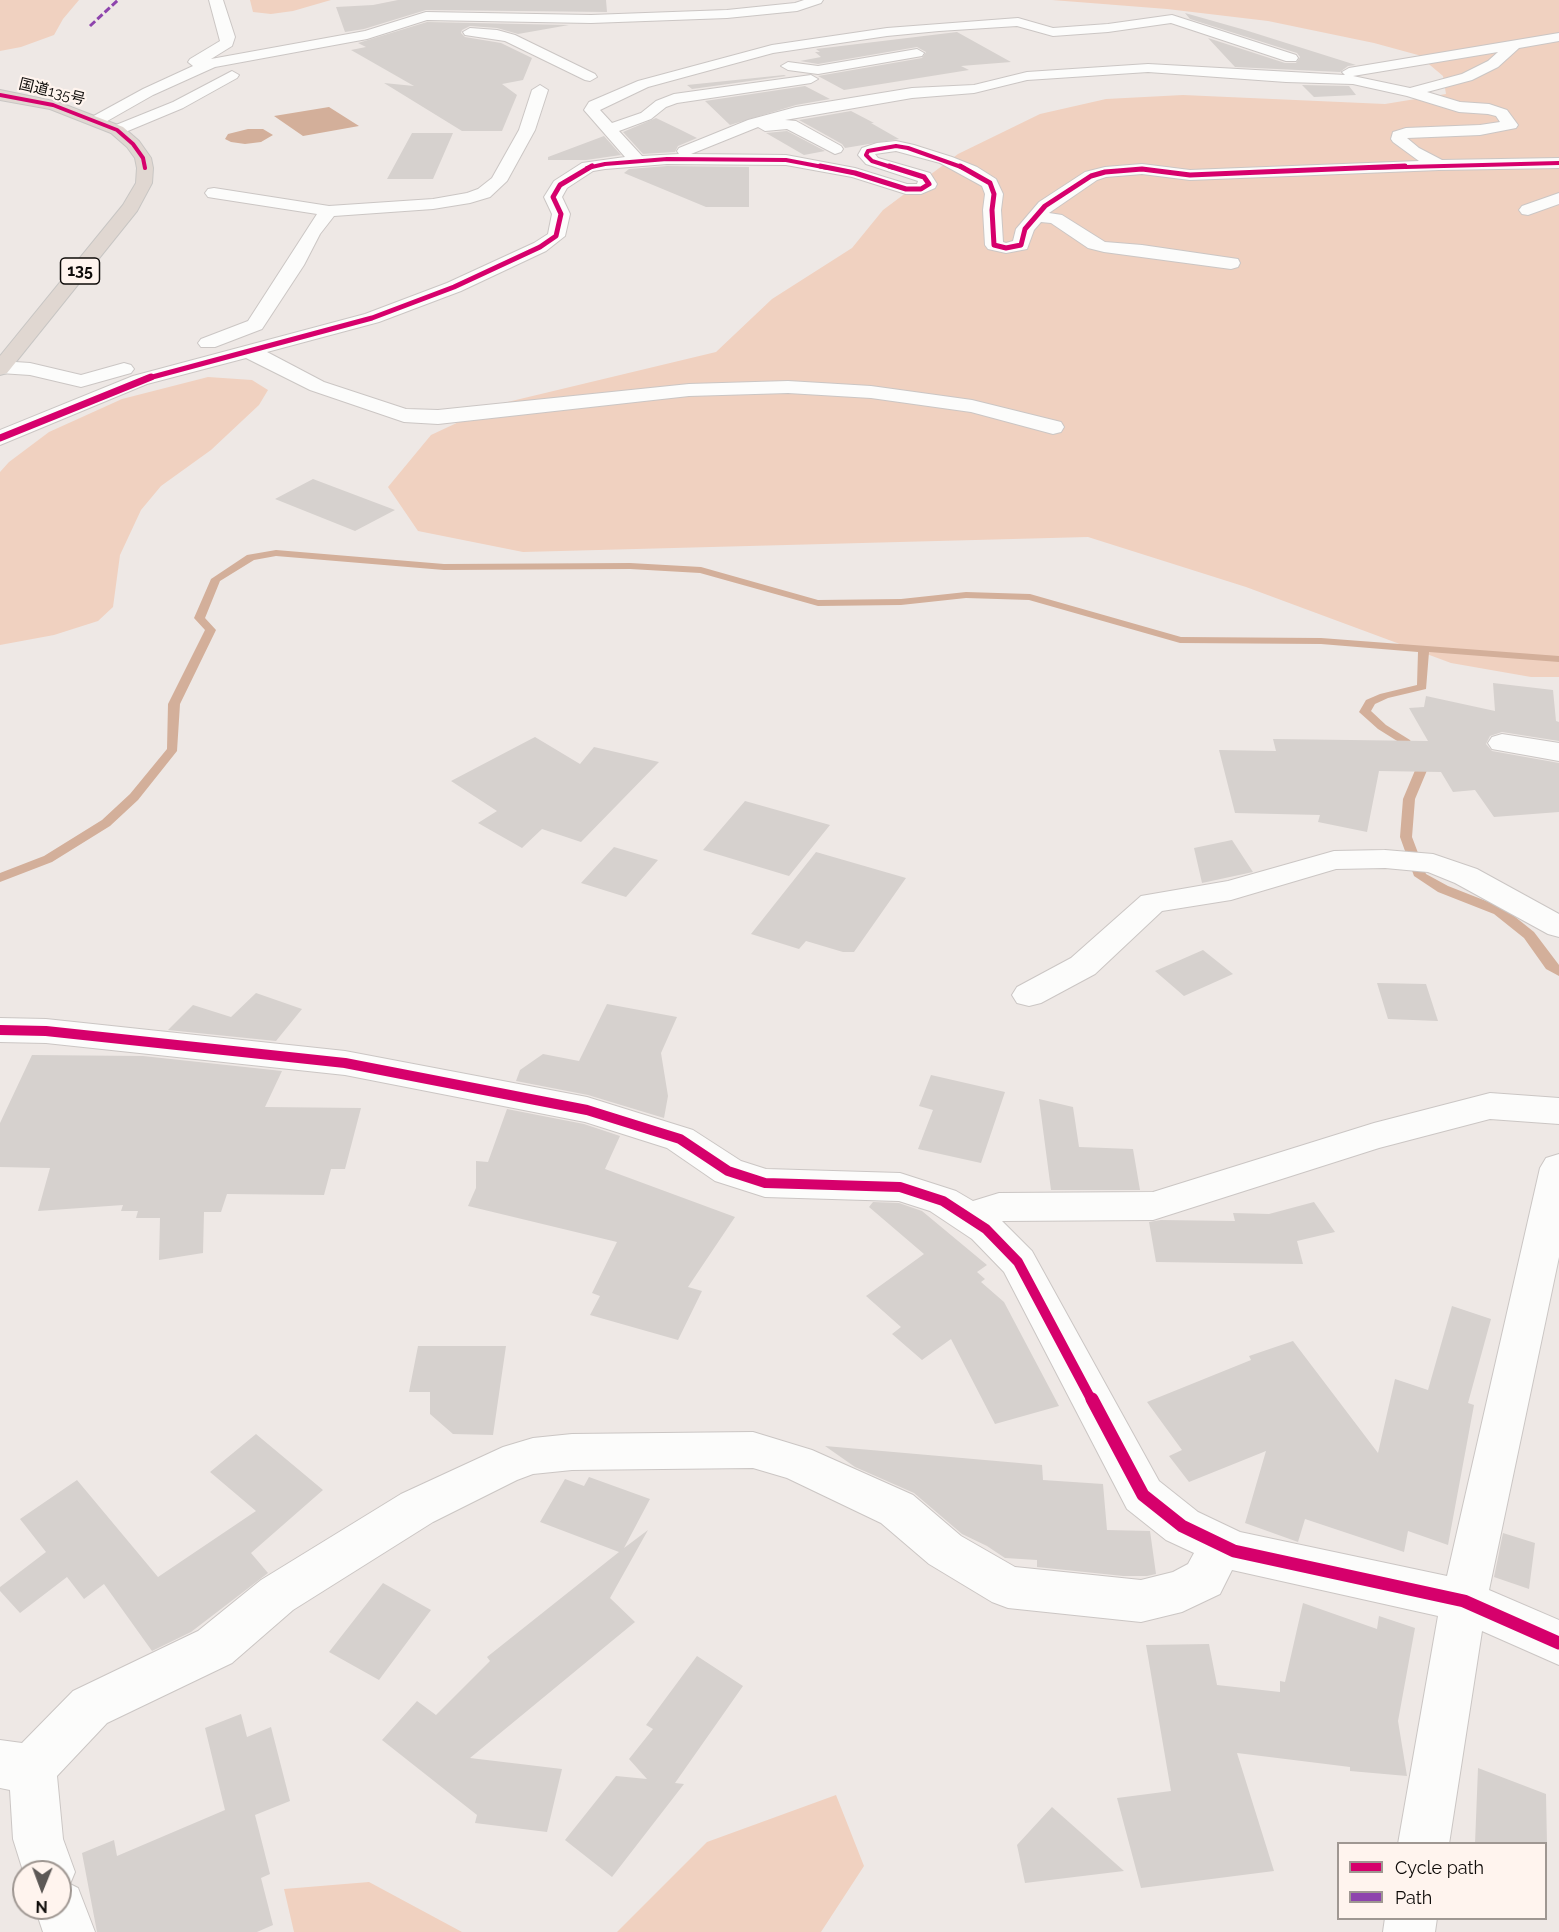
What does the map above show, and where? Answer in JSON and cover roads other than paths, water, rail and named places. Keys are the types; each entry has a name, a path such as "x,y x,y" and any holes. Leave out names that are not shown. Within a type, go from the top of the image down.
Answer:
{"highway":[{"name":"国道135号","path":"0,96 53,105 117,130 133,144 143,158 144,183 131,207 1,368"}],"street":[{"path":"184,75 187,69 199,59 227,43 228,37 216,0"},
{"path":"96,121 184,75 221,60 367,35 434,15 564,19 727,14 797,7 816,0"},
{"path":"638,161 592,110 602,100 643,84 772,49 887,32 982,24 1018,22 1053,32 1172,20 1291,58"},
{"path":"1167,34 1201,28"},
{"path":"452,31 497,34 524,44 590,77"},
{"path":"117,130 178,105 234,74 253,67 285,58 410,36"},
{"path":"1311,78 1559,37"},
{"path":"1358,97 1406,92 1467,77 1493,64 1514,45"},
{"path":"746,55 811,70 917,53"},
{"path":"667,159 744,128 796,112 912,93 974,89 1027,76 1148,68 1353,80 1459,107 1489,109 1502,114 1509,125 1480,130 1399,135 1399,139 1413,151 1439,165"},
{"path":"610,129 646,116 661,104 674,99 812,79"},
{"path":"214,193 329,211 453,202 484,193 499,181 526,130 540,90"},
{"path":"744,128 790,124 835,149"},
{"path":"0,438 140,380 372,318 416,302 540,246 556,236 561,214 553,197 560,185 588,167 667,159 786,160 855,173 906,189 921,189 929,184 924,177 872,161 866,155 868,151 877,148 896,146 908,148 946,160 971,171 990,183 994,194 992,210 994,245 1006,248 1021,245 1025,229 1045,206 1091,176 1126,169 1180,175 1559,163"},
{"path":"758,159 808,173 816,182"},
{"path":"1528,210 1559,198"},
{"path":"1,368 30,369 81,381 222,339 255,325 300,257 312,233 329,211"},
{"path":"1037,216 1062,222 1094,244 1104,247 1231,263"},
{"path":"250,351 317,386 404,416 438,417 689,390 788,387 871,392 972,406 1053,428"},
{"path":"1502,743 1559,752"},
{"path":"1029,995 1083,966 1152,903 1231,890 1334,860 1385,859 1433,863 1466,876 1559,927"},
{"path":"0,1030 46,1031 345,1064 472,1087 587,1110 680,1139 728,1171 765,1183 900,1186 943,1201 986,1229 1018,1262 1143,1496 1182,1526 1234,1551 1464,1601 1559,1643"},
{"path":"969,1218 999,1207 1153,1206 1374,1136 1490,1106 1559,1111"},
{"path":"1424,1842 1464,1601 1559,1168"},
{"path":"45,1860 38,1839 35,1791 16,1766 90,1707 215,1647 277,1594 417,1508 503,1466 533,1456 572,1452 753,1449 797,1463 897,1509 945,1550 1008,1587 1141,1601 1182,1591 1204,1579 1222,1544"}],"waterway":[{"path":"0,878 48,859 106,823 134,797 173,749 174,704 211,630 199,618 216,579 251,557 276,553 444,567 630,566 701,570 818,603 901,602 966,595 1030,597 1180,640 1321,641 1424,649"},
{"path":"1424,649 1559,659"},
{"path":"1424,649 1422,687 1384,696 1370,702 1365,712 1382,727 1406,742 1422,768 1409,799 1406,837 1420,876 1443,889 1499,911 1529,935 1551,966 1559,972"}]}
